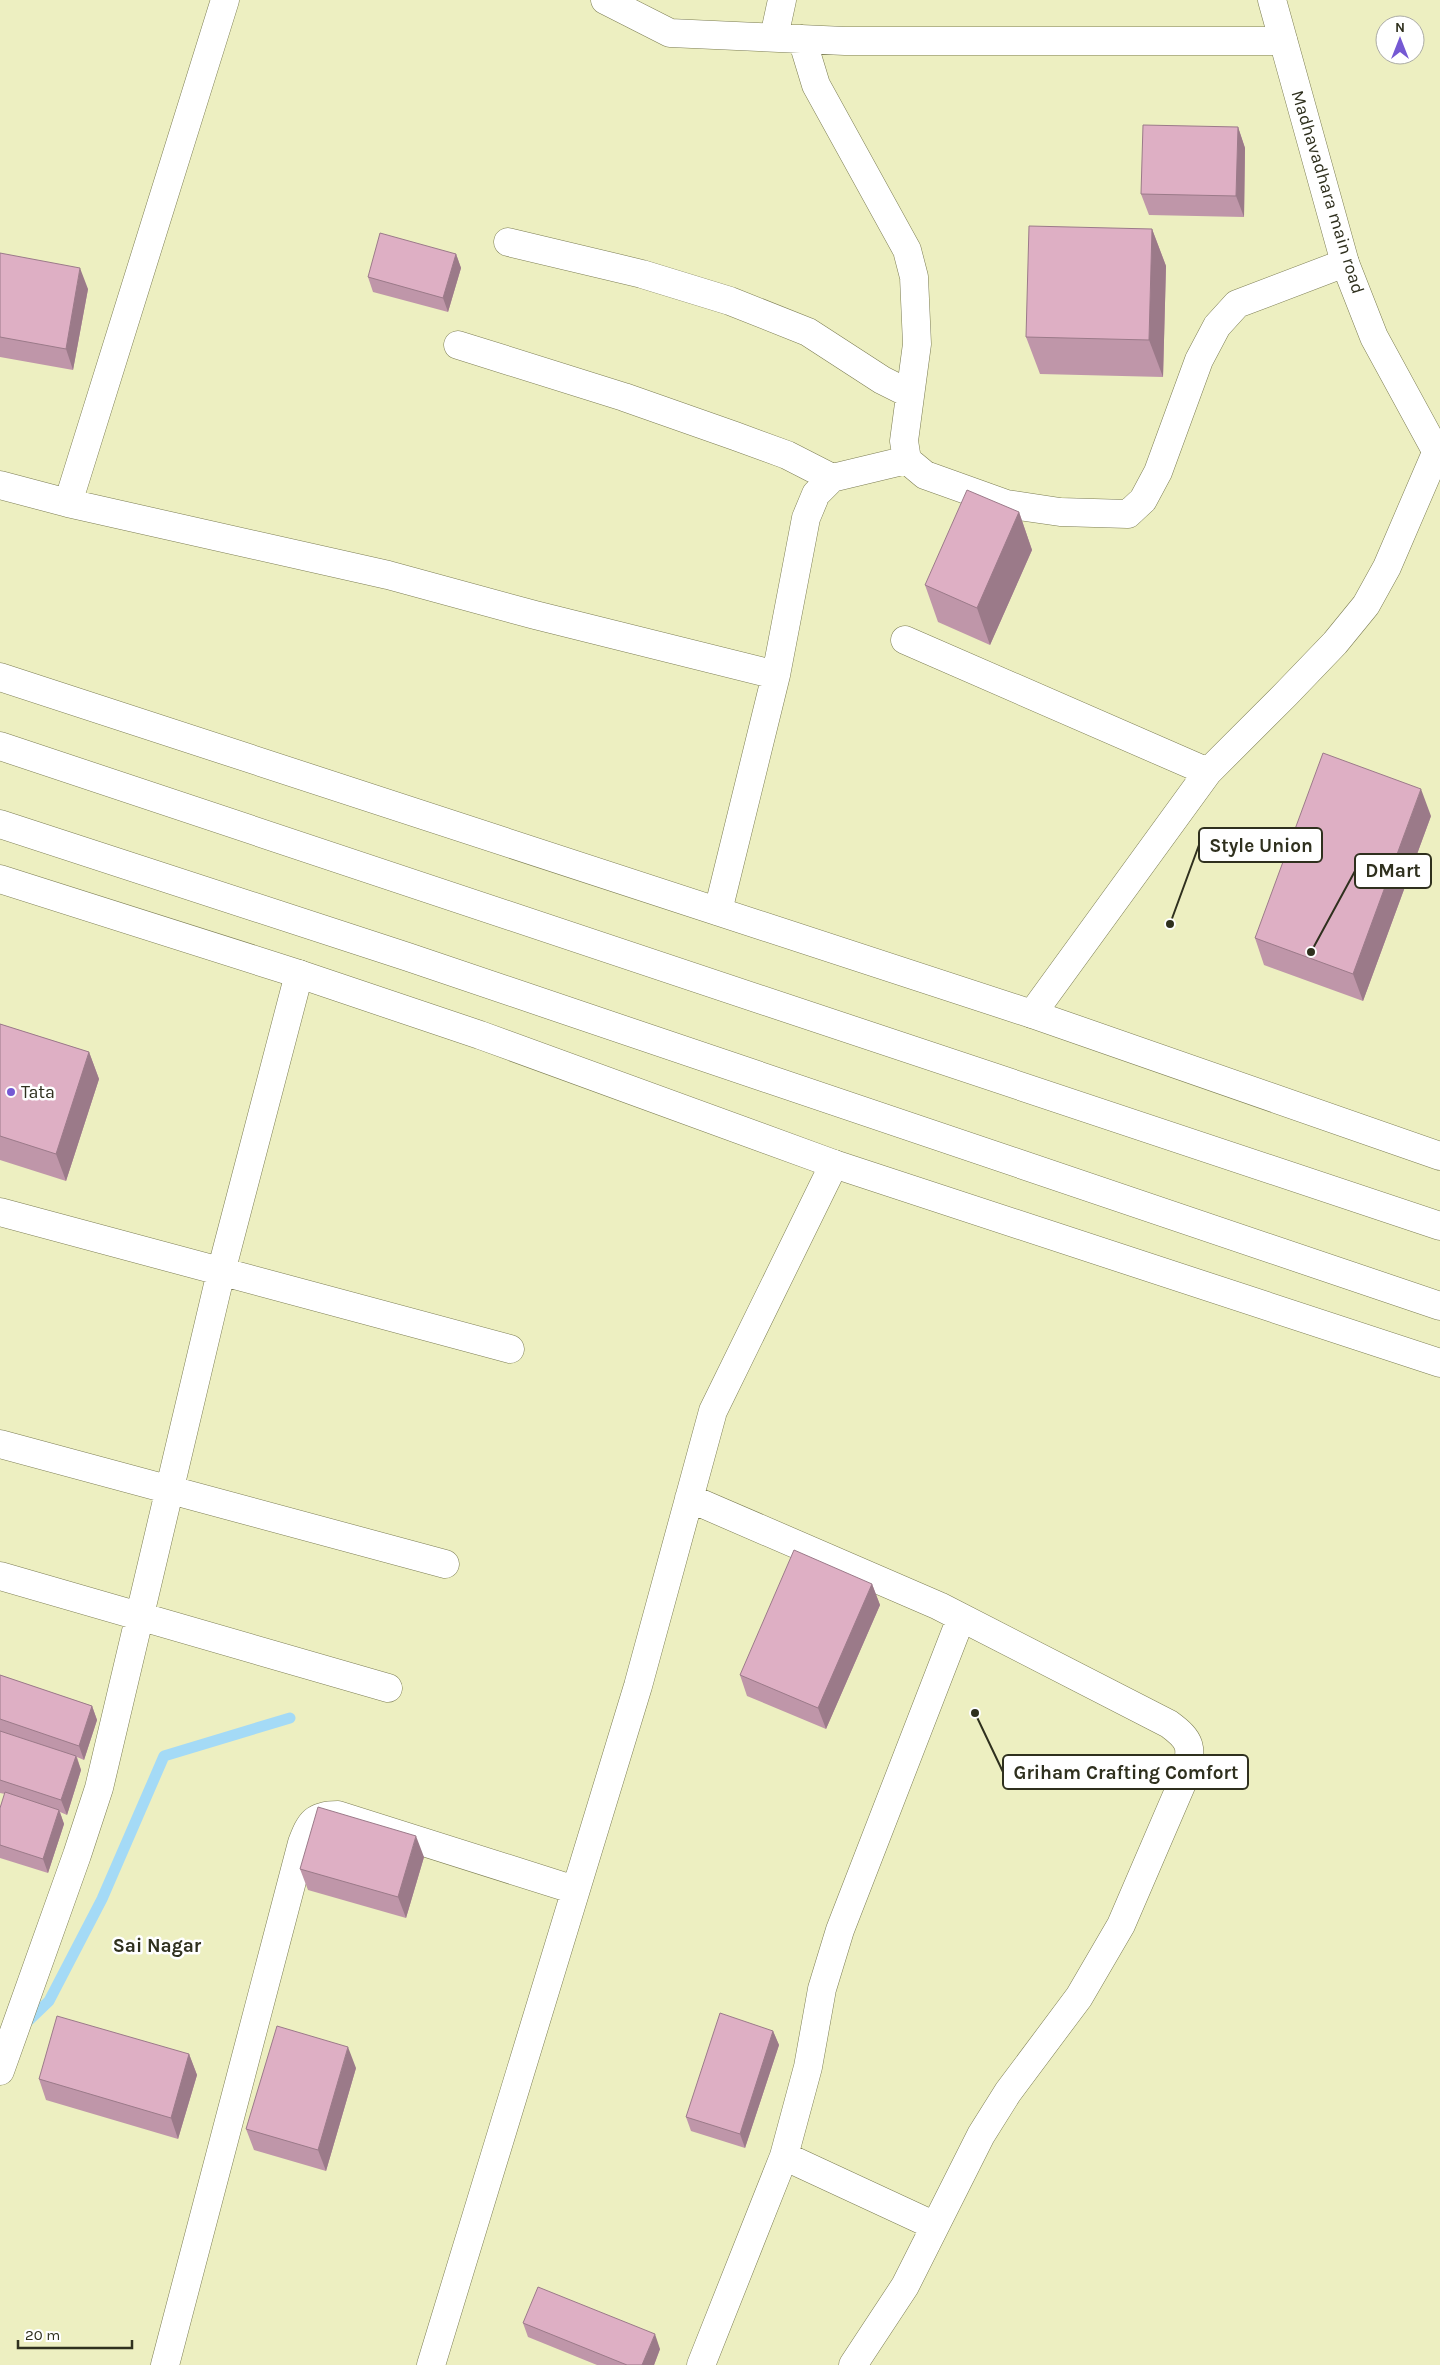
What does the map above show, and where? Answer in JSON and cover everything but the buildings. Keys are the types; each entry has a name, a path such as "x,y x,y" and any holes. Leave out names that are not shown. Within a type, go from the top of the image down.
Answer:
{"street":[{"path":"68,503 225,0"},
{"path":"605,0 670,33 845,41 1283,41"},
{"path":"774,37 782,0"},
{"name":"Madhavadhara main road","path":"1272,0 1345,263 1374,337 1439,455"},
{"path":"802,39 816,85 907,250 914,277 917,344 904,441 907,460 924,475 1006,504 1060,512 1128,514 1143,500 1158,472 1199,360 1217,326 1237,304 1345,263"},
{"path":"508,242 642,274 730,301 808,332 882,380 910,394"},
{"path":"458,345 624,397 787,454 832,478"},
{"path":"1032,1014 1208,772 1329,649 1366,605 1388,567 1439,455"},
{"path":"718,911 776,675 806,518 816,494 832,478 907,460"},
{"path":"0,485 68,503 388,575 535,615 776,675"},
{"path":"905,640 1208,772"},
{"path":"0,677 1032,1014 1440,1156"},
{"path":"0,746 1440,1226"},
{"path":"0,824 408,957 1440,1306"},
{"path":"0,879 299,974 480,1035 834,1164 1440,1363"},
{"path":"1,2067 78,1855 99,1788 221,1272 299,974"},
{"path":"431,2365 638,1686 713,1411 834,1164"},
{"path":"0,1212 510,1349"},
{"path":"0,1444 168,1491 445,1564"},
{"path":"689,1498 961,1618 1169,1724 1183,1735 1191,1752 1186,1774 1121,1925 1079,1997 1008,2092 981,2135 905,2286 853,2365"},
{"path":"0,1576 138,1618 388,1688"},
{"path":"700,2365 784,2156 808,2067 822,1989 840,1930 961,1618"},
{"path":"165,2365 302,1843 309,1825 324,1815 338,1815 576,1890"},
{"path":"784,2156 935,2226"}],"waterway":[{"path":"25,2024 49,2001 102,1899 164,1756 290,1718"}],"place":[{"name":"Style Union","path":"1170,924"},
{"name":"DMart","path":"1311,952"},
{"name":"Tata","path":"11,1092"},
{"name":"Griham Crafting Comfort","path":"975,1713"}],"district":[{"name":"Sai Nagar","path":"157,1945"}]}
